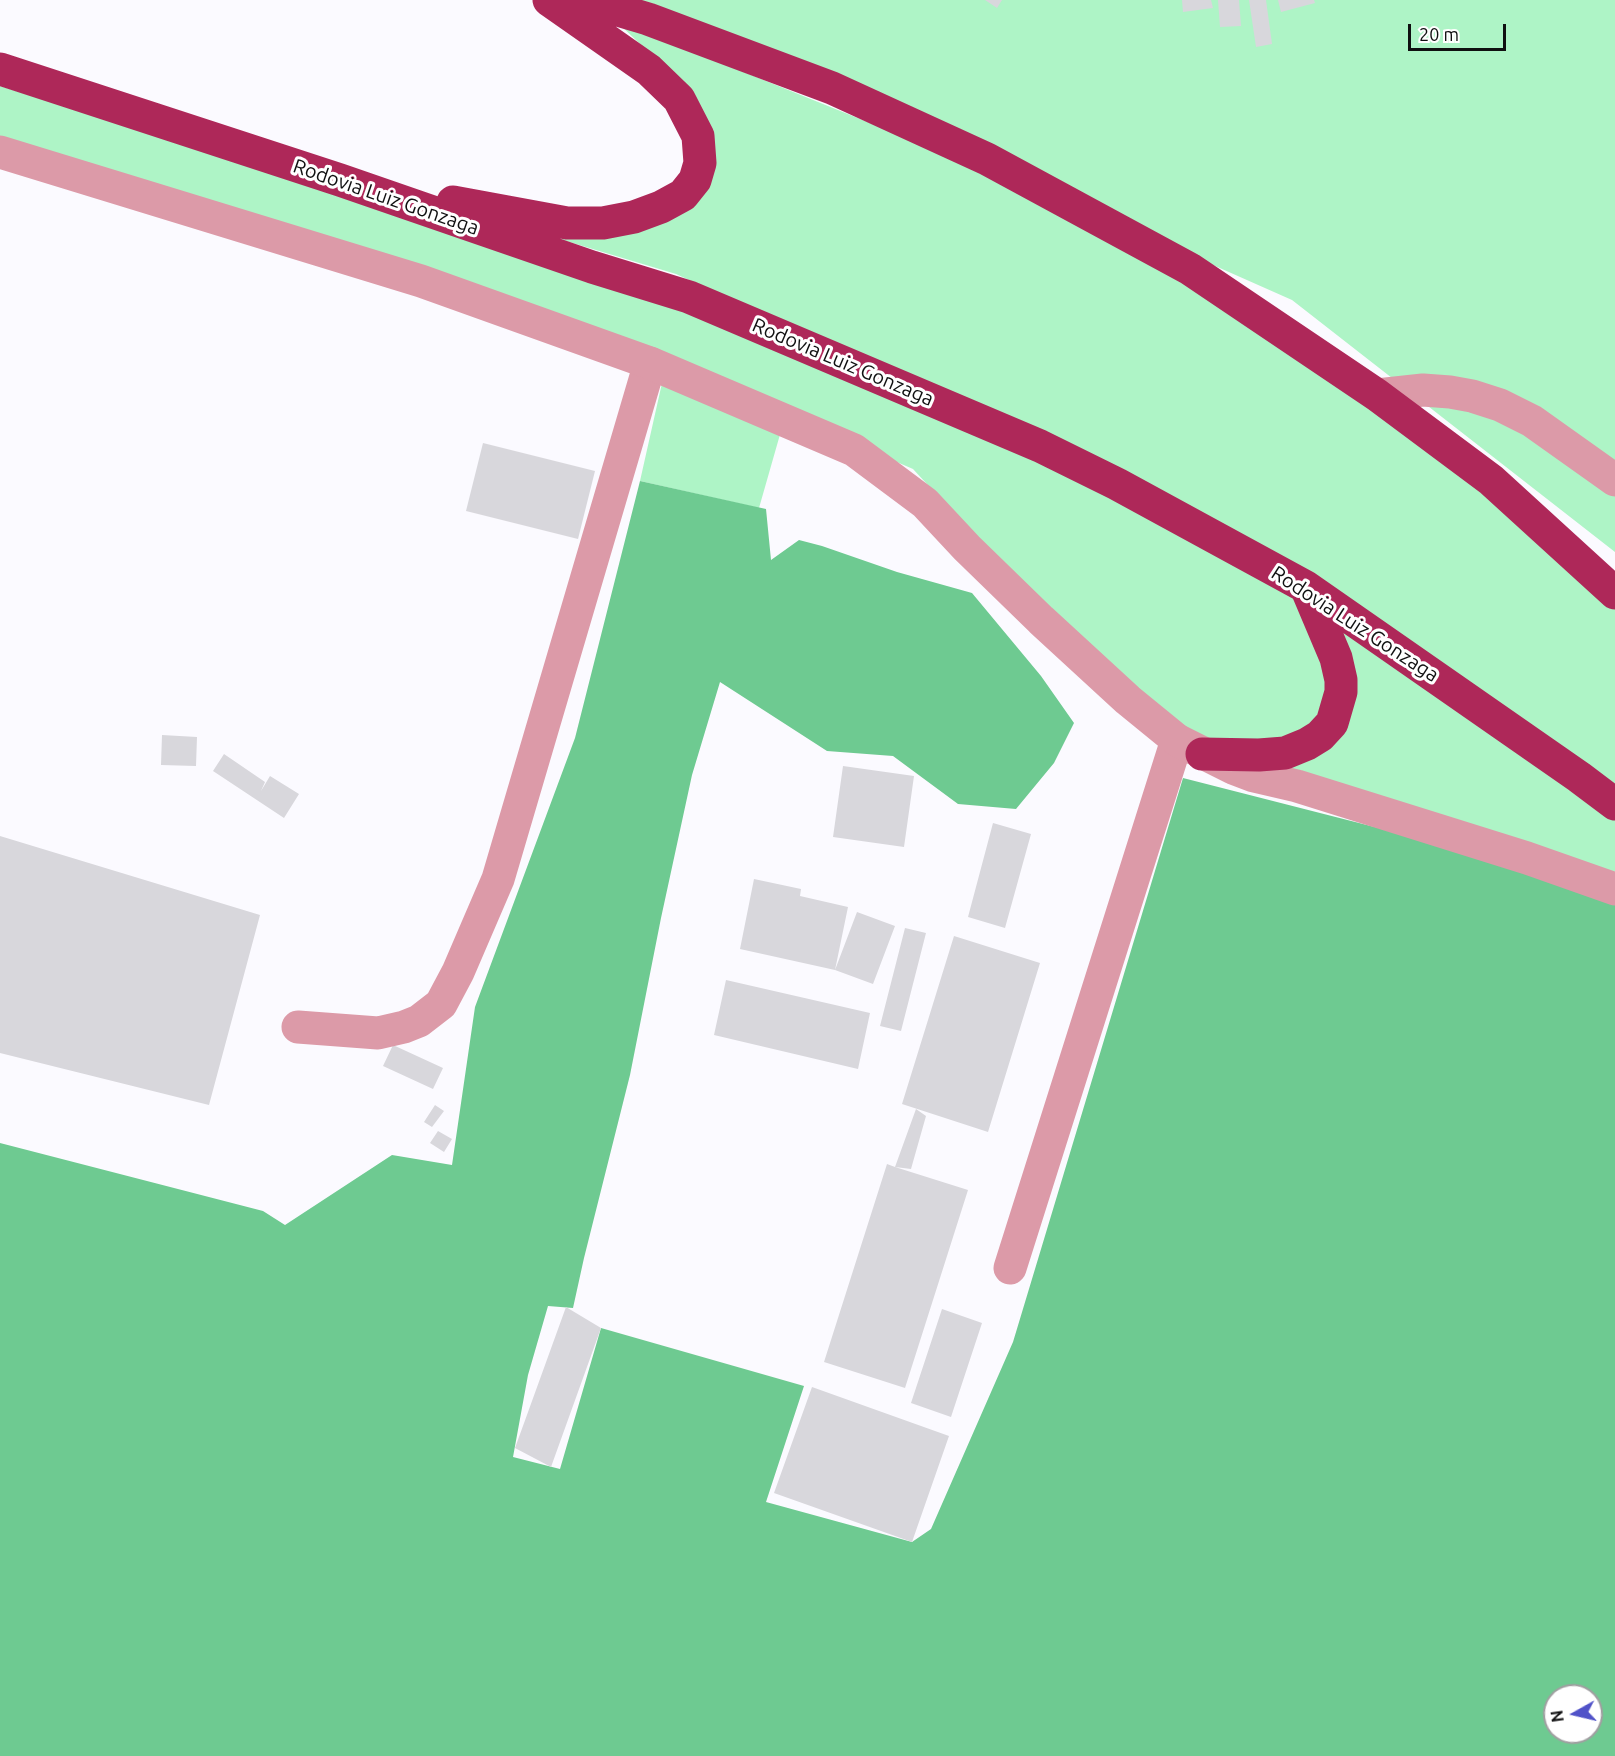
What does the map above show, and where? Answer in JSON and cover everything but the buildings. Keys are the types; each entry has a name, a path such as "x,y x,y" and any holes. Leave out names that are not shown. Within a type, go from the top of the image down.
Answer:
{"highway":[{"path":"340,180 567,223 603,223 634,218 662,207 683,195 695,180 700,163 698,136 679,99 649,70 549,0"},
{"path":"584,0 648,19 832,88 987,159 1190,269 1377,395 1491,480 1615,593"},
{"name":"Rodovia Luiz Gonzaga","path":"0,69 340,180 592,267 689,297 1040,446 1118,484 1306,587 1580,777 1615,804"},
{"path":"1189,747 1259,755 1285,753 1320,736 1332,723 1341,692 1341,680 1335,658 1306,587"}],"street":[{"path":"0,152 421,281 650,363 854,450 925,503 967,548 1041,620 1128,700 1189,747 1254,776 1297,786 1527,858 1615,890"},
{"path":"298,1027 378,1033 404,1027 441,1004 459,972 498,879 650,363"},
{"path":"1377,395 1424,390 1450,392 1500,405 1532,421 1615,480"},
{"path":"1010,1268 1189,747"}],"green space":[{"path":"615,0 1615,0 1615,552 1292,300"},
{"path":"615,20 1041,192 1412,403 1615,593 1615,794 1307,578 676,274 496,220 697,198 685,87"},
{"path":"0,86 535,251 1107,486 1296,595 1338,691 1298,742 1200,741 1174,726 986,548 913,469 581,326 0,140"},
{"path":"662,383 783,424 759,508 640,481"},
{"path":"640,481 766,509 771,560 799,540 897,572 972,593 1041,676 1074,723 1054,763 1016,809 958,804 893,756 827,751 720,682 692,775 630,1075 573,1308 548,1306 528,1375 513,1457 560,1469 601,1328 804,1386 766,1502 912,1542 931,1529 1013,1342 1183,778 1500,859 1615,898 1615,1756 0,1756 0,1143 263,1211 285,1225 392,1155 452,1165 475,1007 575,738"},
{"path":"1319,602 1615,813 1615,885 1274,762 1339,735"}]}
